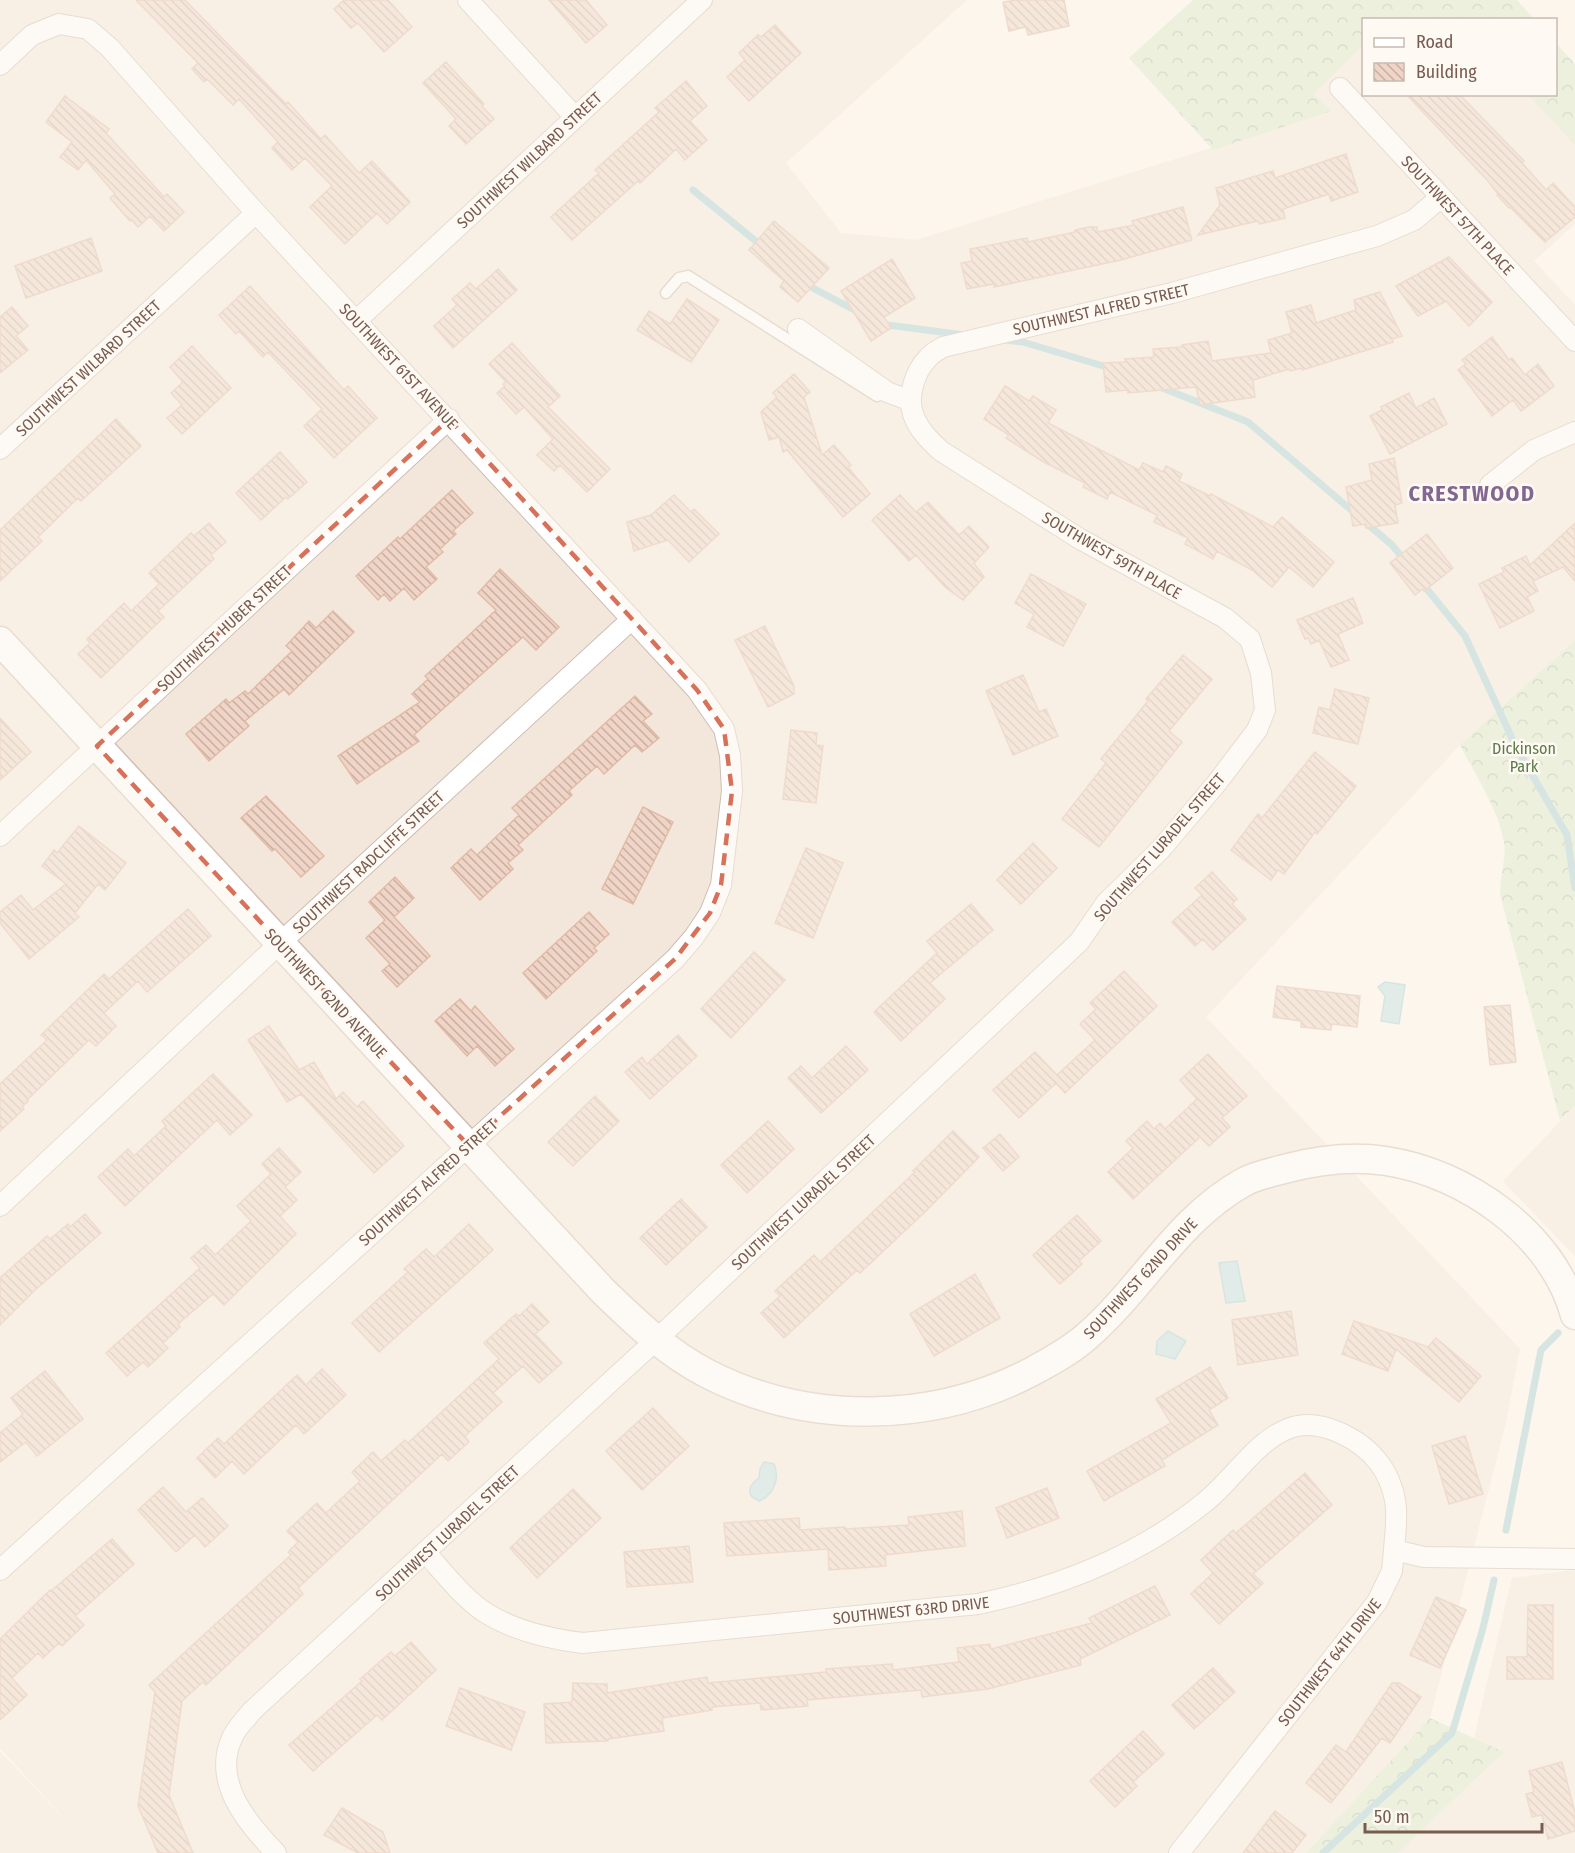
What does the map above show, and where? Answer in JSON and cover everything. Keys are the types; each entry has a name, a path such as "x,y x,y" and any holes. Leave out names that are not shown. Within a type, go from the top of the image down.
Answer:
{"street":[{"path":"468,0 575,117"},
{"name":"SOUTHWEST WILBARD STREET","path":"356,321 702,0"},
{"name":"SOUTHWEST 61ST AVENUE","path":"0,65 32,34 59,24 88,29 110,48 256,213 449,419 697,690 724,729"},
{"name":"SOUTHWEST 57TH PLACE","path":"1340,88 1575,341"},
{"name":"SOUTHWEST ALFRED STREET","path":"912,407 913,385 921,367 929,356 943,347 1172,293 1377,236 1414,220 1440,198"},
{"name":"SOUTHWEST WILBARD STREET","path":"0,449 256,213"},
{"path":"798,329 912,407"},
{"name":"SOUTHWEST 59TH PLACE","path":"912,407 927,438 941,451 1080,539 1225,618"},
{"name":"SOUTHWEST HUBER STREET","path":"0,836 449,419"},
{"path":"1490,485 1534,450 1575,432"},
{"name":"SOUTHWEST LURADEL STREET","path":"276,1853 237,1807 226,1779 227,1758 232,1737 252,1711 656,1340 1079,942 1106,903 1161,849 1216,784 1257,729 1265,710 1261,673 1250,639 1225,618"},
{"name":"SOUTHWEST RADCLIFFE STREET","path":"0,1206 280,943 632,619"},
{"name":"SOUTHWEST 62ND AVENUE","path":"0,641 603,1292 656,1340"},
{"name":"SOUTHWEST ALFRED STREET","path":"0,1570 675,959 694,937 710,913 721,885 732,791 730,755 724,729"},
{"name":"SOUTHWEST 62ND DRIVE","path":"656,1340 681,1359 727,1383 801,1406 849,1412 874,1412 902,1411 954,1401 980,1394 1019,1378 1059,1356 1085,1338 1123,1300 1194,1220 1210,1205 1246,1181 1306,1164 1350,1159 1386,1161 1407,1166 1444,1178 1482,1197 1511,1219 1538,1248 1561,1281 1574,1309"},
{"name":"SOUTHWEST 63RD DRIVE","path":"426,1553 462,1592 485,1612 531,1633 557,1640 584,1643 978,1604 1060,1582 1136,1547 1204,1503 1266,1440 1292,1427 1310,1426 1329,1429 1351,1439 1364,1447 1379,1462 1387,1475 1396,1501 1394,1550"},
{"path":"1394,1550 1424,1557 1575,1558"},
{"name":"SOUTHWEST 64TH DRIVE","path":"1179,1853 1377,1602 1392,1571 1394,1550"}],"lane":[{"path":"666,293 679,278 688,276 868,390 912,407"}],"highlighted area":[{"path":"449,419 697,690 724,729 732,791 721,885 710,913 675,959 468,1145 97,746"}],"shaded area":[{"path":"0,0 967,0 786,163 841,233 916,240 1330,111 1314,94 1362,47 1362,96 1529,96 1575,145 1575,224 1534,261 1575,305 1575,640 1460,745 1206,1017 1520,1349 1506,1422 1430,1718 1306,1853 0,1853 0,1751 95,1852 0,1748"},
{"path":"1575,1106 1575,1256 1503,1181"},
{"path":"1575,1570 1575,1853 1398,1853 1504,1752 1474,1738 1512,1578"}],"green space":[{"path":"1193,0 1517,0 1533,18 1362,18 1362,47 1314,94 1331,111 1213,150 1129,58"},
{"path":"1557,44 1575,64 1575,145 1529,96 1557,96"},
{"name":"Dickinson Park","path":"1575,640 1575,1106 1560,1120 1501,898 1505,849 1501,829 1491,804 1460,745"},
{"path":"1430,1718 1504,1752 1398,1853 1306,1853"}],"water":[{"path":"1385,982 1405,985 1399,1024 1381,1021 1385,996 1378,987"},
{"path":"1237,1261 1245,1301 1226,1303 1219,1263"},
{"path":"1168,1331 1186,1341 1175,1359 1156,1354 1157,1341"},
{"path":"764,1462 774,1464 776,1480 769,1495 759,1501 752,1497 750,1488 759,1478"}],"building":[{"path":"136,0 185,0 286,104 288,102 321,139 325,135 359,173 372,161 410,202 387,224 377,213 345,244 310,207 332,186 305,158 292,170 272,148 278,142 239,99 233,105 207,79 204,82 192,69 198,63"},
{"path":"344,0 388,0 412,27 384,52 358,23 351,28 334,9"},
{"path":"549,0 586,0 607,25 586,43"},
{"path":"1064,0 1069,26 1028,35 1026,27 1009,31 1003,2"},
{"path":"775,25 801,53 749,101 727,77 745,60 739,53 758,35 761,37"},
{"path":"446,62 484,104 482,106 494,119 466,144 449,126 456,119 423,83"},
{"path":"686,81 707,106 690,121 707,140 685,160 676,149 640,183 638,181 572,240 551,217 599,173 595,170 659,112 655,108"},
{"path":"65,96 109,129 106,133 164,197 167,194 184,212 164,231 150,216 138,227 132,220 130,221 110,198 115,194 86,160 78,170 60,157 72,142 46,122"},
{"path":"1408,96 1461,96 1524,161 1522,163 1546,190 1553,183 1575,207 1575,217 1545,242 1509,208 1488,181"},
{"path":"1346,154 1358,192 1331,201 1329,194 1283,209 1285,218 1259,224 1258,221 1198,235 1220,205 1216,188 1273,171 1275,178"},
{"path":"1183,207 1192,240 1121,260 994,287 994,284 967,289 961,263 972,261 970,249 1027,238 1028,242 1089,227 1097,227 1098,232 1134,225 1132,221"},
{"path":"774,221 829,268 798,302 780,287 784,281 749,250"},
{"path":"91,238 102,271 26,298 15,266"},
{"path":"1449,257 1492,302 1469,326 1446,301 1418,316 1396,286"},
{"path":"892,259 915,298 884,317 891,328 871,341 841,291"},
{"path":"498,269 517,290 453,348 434,326 457,305 452,299 470,283 476,289"},
{"path":"250,286 344,390 348,386 377,418 334,458 304,426 322,409 268,352 263,357 239,331 236,334 219,315"},
{"path":"1380,292 1402,336 1392,339 1393,342 1302,370 1302,368 1290,371 1289,369 1253,380 1255,397 1200,405 1196,387 1128,393 1128,390 1106,392 1103,363 1154,357 1153,349 1182,347 1182,345 1208,341 1212,361 1271,353 1268,340 1292,333 1286,312 1311,305 1316,323 1356,310 1354,300"},
{"path":"687,299 719,320 691,362 637,330 649,311 670,324"},
{"path":"12,307 28,326 16,336 28,350 0,373 0,317"},
{"path":"1492,337 1509,360 1512,358 1525,375 1538,364 1554,386 1521,411 1513,400 1492,416 1458,370 1466,364 1462,360"},
{"path":"512,343 560,396 548,407 610,469 587,492 560,465 554,471 537,455 553,439 524,407 516,414 497,393 506,382 489,364"},
{"path":"192,346 231,388 182,434 167,418 182,405 171,393 183,382 170,367"},
{"path":"794,374 810,392 804,397 822,455 834,445 851,465 848,467 870,494 843,517 787,450 783,452 779,437 769,440 761,412 777,397 773,393"},
{"path":"1005,386 1029,401 1033,396 1056,410 1048,423 1139,470 1143,463 1163,472 1166,466 1182,474 1179,481 1210,496 1211,494 1273,527 1282,517 1334,562 1313,587 1289,567 1272,587 1252,570 1217,551 1213,559 1185,544 1188,538 1154,522 1157,515 1110,492 1107,499 1083,487 1085,483 1042,461 1006,438 1009,435 984,419"},
{"path":"1409,393 1416,408 1434,398 1447,424 1390,454 1370,416 1382,410 1381,407"},
{"path":"116,419 141,446 81,501 78,498 38,537 42,541 0,581 0,530"},
{"path":"280,452 307,482 288,499 286,497 261,520 236,493"},
{"path":"1394,458 1402,503 1395,505 1398,523 1366,528 1366,524 1353,526 1346,487 1372,480 1369,464"},
{"path":"452,490 473,513 453,531 456,534 440,549 443,552 426,567 437,579 414,600 404,588 390,601 384,594 378,600 356,576 398,537 400,539"},
{"path":"674,495 691,512 694,509 719,534 689,562 668,540 634,551 627,522 651,515"},
{"path":"900,495 916,512 928,502 959,535 969,526 989,547 974,563 984,577 963,600 945,587 916,555 909,561 872,520"},
{"path":"209,523 226,542 211,555 214,559 158,611 164,617 101,678 78,654 90,643 87,639 124,603 131,611 159,584 149,573 191,533 194,536"},
{"path":"1575,523 1575,581 1563,567 1533,581 1538,591 1527,597 1534,611 1500,628 1479,584 1504,572 1502,568 1526,556 1530,565"},
{"path":"1427,534 1453,568 1424,591 1423,589 1415,595 1390,563"},
{"path":"500,569 559,627 536,650 523,637 414,735 419,741 357,784 338,756 420,702 412,694 428,679 425,676 496,610 478,593"},
{"path":"1031,574 1086,604 1063,646 1027,627 1034,614 1015,603"},
{"path":"1353,598 1363,623 1338,634 1349,660 1331,667 1319,640 1311,644 1308,638 1305,639 1297,620"},
{"path":"333,611 354,632 289,695 284,689 245,721 249,726 209,761 186,734 226,699 229,703 245,691 248,694 292,651 286,646 309,621 316,628"},
{"path":"765,626 794,686 794,694 768,707 735,640"},
{"path":"1183,655 1212,679 1169,731 1182,742 1099,847 1062,819 1106,763 1101,759 1148,701 1146,699"},
{"path":"1023,675 1039,712 1046,709 1058,736 1013,755 986,691"},
{"path":"1335,689 1369,698 1358,744 1313,733 1319,707 1330,710"},
{"path":"635,696 652,714 643,721 659,738 642,752 635,745 604,774 597,766 569,791 572,795 518,845 523,850 508,863 513,869 480,900 451,868 471,849 477,855 519,815 512,808"},
{"path":"0,718 31,752 0,780"},
{"path":"791,730 817,733 816,745 823,746 816,803 783,799"},
{"path":"1315,752 1356,786 1317,834 1315,832 1284,874 1278,870 1271,880 1231,850 1258,814 1262,818"},
{"path":"266,796 324,856 301,877 241,818"},
{"path":"643,807 673,822 633,904 602,889"},
{"path":"79,826 126,863 105,890 98,884 75,913 79,917 29,959 0,923 0,912 21,895 33,910 66,884 42,866 54,850 57,853"},
{"path":"1033,843 1057,868 1021,904 997,880"},
{"path":"806,848 843,863 813,938 775,923"},
{"path":"1212,872 1237,899 1232,904 1246,919 1213,950 1203,939 1195,946 1172,922 1202,895 1195,888"},
{"path":"395,877 414,898 394,917 430,956 397,987 382,971 390,964 366,938 385,920 369,902"},
{"path":"971,904 993,930 930,983 945,999 901,1041 874,1012 937,953 927,941"},
{"path":"188,909 211,936 147,992 138,981 104,1013 116,1026 96,1046 89,1040 27,1100 22,1107 24,1109 0,1131 0,1084 47,1040 41,1035 104,974 109,979"},
{"path":"589,912 609,934 594,948 597,951 546,999 523,973"},
{"path":"754,952 785,980 731,1038 701,1009"},
{"path":"1124,971 1157,1006 1065,1093 1056,1083 1019,1118 993,1090 1035,1052 1057,1075 1095,1040 1080,1024 1096,1009 1090,1003"},
{"path":"1277,986 1360,996 1357,1027 1332,1024 1331,1030 1301,1027 1301,1021 1273,1017"},
{"path":"460,999 471,1011 475,1006 514,1049 495,1066 477,1046 467,1056 435,1021"},
{"path":"1510,1005 1516,1062 1490,1065 1484,1007"},
{"path":"269,1026 299,1070 314,1062 336,1099 343,1092 357,1107 363,1101 404,1146 374,1173 301,1094 287,1102 248,1040"},
{"path":"678,1035 697,1056 650,1099 625,1072 642,1057 647,1064"},
{"path":"846,1046 868,1070 821,1113 788,1078 801,1066 812,1078"},
{"path":"1208,1054 1247,1096 1222,1118 1230,1127 1209,1146 1200,1137 1133,1199 1108,1172 1133,1148 1126,1141 1147,1121 1154,1129 1160,1123 1165,1129 1197,1099 1180,1080"},
{"path":"213,1074 252,1115 230,1135 217,1120 125,1206 98,1177 128,1149 134,1156 166,1126 162,1121"},
{"path":"595,1096 619,1121 573,1166 548,1142"},
{"path":"768,1121 794,1149 747,1193 721,1165"},
{"path":"953,1131 979,1157 860,1273 857,1270 784,1338 761,1313 780,1296 775,1291 814,1255 820,1262 915,1172 913,1171"},
{"path":"1000,1134 1019,1157 1003,1171 983,1148"},
{"path":"279,1148 301,1172 285,1187 297,1200 280,1216 296,1234 224,1305 213,1294 178,1324 180,1327 163,1343 168,1348 148,1367 143,1362 127,1376 106,1353 200,1268 191,1258 206,1245 215,1255 251,1221 237,1206 271,1174 262,1164"},
{"path":"681,1199 707,1227 666,1265 640,1238"},
{"path":"85,1214 101,1233 35,1290 0,1325 0,1278 47,1236 50,1239 68,1224 70,1227"},
{"path":"1077,1215 1101,1241 1079,1261 1082,1264 1060,1284 1033,1255"},
{"path":"469,1224 493,1250 379,1352 352,1323 408,1272 404,1269 426,1249 434,1257"},
{"path":"975,1274 1000,1318 934,1356 910,1314"},
{"path":"532,1304 549,1322 535,1334 562,1363 539,1383 523,1366 493,1393 502,1402 465,1436 469,1442 448,1461 442,1454 298,1588 303,1594 206,1685 203,1682 182,1701 169,1795 193,1853 158,1853 138,1806 155,1692 149,1685 291,1555 288,1552 298,1542 287,1531 317,1503 326,1513 360,1481 352,1472 373,1452 381,1461 405,1440 408,1443 499,1359 484,1343 516,1314 519,1316"},
{"path":"1291,1311 1298,1355 1238,1365 1232,1320"},
{"path":"1354,1321 1428,1347 1436,1338 1481,1376 1459,1402 1396,1349 1388,1371 1342,1354"},
{"path":"1210,1367 1228,1398 1209,1410 1218,1425 1162,1460 1165,1466 1104,1501 1087,1471 1171,1423 1156,1399"},
{"path":"322,1369 346,1395 304,1434 296,1425 244,1474 232,1461 215,1478 197,1458 218,1438 224,1444 297,1375 306,1385"},
{"path":"45,1371 83,1419 37,1456 26,1442 0,1462 0,1433 23,1414 11,1398"},
{"path":"653,1408 689,1446 642,1490 606,1451"},
{"path":"1465,1436 1483,1494 1449,1504 1432,1446"},
{"path":"1305,1473 1332,1505 1253,1574 1263,1583 1219,1624 1191,1594 1213,1573 1201,1560 1233,1530 1236,1533"},
{"path":"163,1487 186,1512 202,1498 228,1526 205,1547 195,1535 176,1552 138,1510"},
{"path":"1047,1488 1059,1518 1007,1538 996,1508"},
{"path":"573,1489 601,1518 537,1578 510,1548"},
{"path":"962,1511 965,1546 885,1555 886,1566 829,1570 828,1549 727,1556 724,1523 799,1518 800,1530 845,1527 846,1529 909,1525 908,1517"},
{"path":"112,1539 134,1564 75,1616 84,1625 62,1646 59,1643 43,1658 38,1653 12,1678 27,1695 0,1720 0,1639 50,1590"},
{"path":"689,1546 693,1582 627,1587 624,1552"},
{"path":"1155,1586 1170,1615 1080,1659 1081,1665 988,1689 922,1697 921,1690 807,1700 808,1706 761,1710 760,1703 712,1707 712,1710 662,1718 664,1731 608,1739 608,1741 546,1743 544,1704 572,1702 573,1683 607,1684 607,1693 707,1677 708,1683 826,1672 826,1669 892,1664 893,1670 959,1662 957,1648 990,1644 991,1649 1092,1623 1089,1618"},
{"path":"1436,1597 1466,1610 1440,1668 1410,1655"},
{"path":"1528,1605 1553,1605 1553,1679 1507,1679 1507,1657 1527,1657"},
{"path":"411,1642 436,1670 382,1720 377,1715 313,1771 289,1745 362,1681 360,1679 391,1652 395,1656"},
{"path":"1213,1668 1235,1692 1194,1729 1172,1705"},
{"path":"1392,1683 1399,1683 1421,1697 1390,1743 1382,1738 1331,1803 1306,1783 1336,1745 1346,1752"},
{"path":"460,1688 525,1712 511,1750 446,1726"},
{"path":"1143,1731 1164,1754 1133,1782 1137,1786 1115,1807 1090,1781"},
{"path":"1562,1762 1575,1813 1575,1831 1548,1839 1542,1815 1532,1817 1526,1794 1534,1792 1529,1771"},
{"path":"342,1808 383,1832 390,1853 358,1853 324,1835"},
{"path":"1275,1811 1306,1835 1292,1853 1243,1853"}],"waterway":[{"path":"693,190 763,247"},
{"path":"805,281 813,288 860,313"},
{"path":"880,324 964,335"},
{"path":"1005,340 1023,342 1110,368"},
{"path":"1160,387 1248,422 1357,515"},
{"path":"1365,522 1392,545 1406,562"},
{"path":"1422,583 1465,636 1516,747 1567,835 1575,888"},
{"path":"1506,1530 1541,1350 1558,1333"},
{"path":"1323,1853 1452,1733 1483,1628 1494,1580"}],"district":[{"name":"CRESTWOOD","path":"1472,493"}]}
